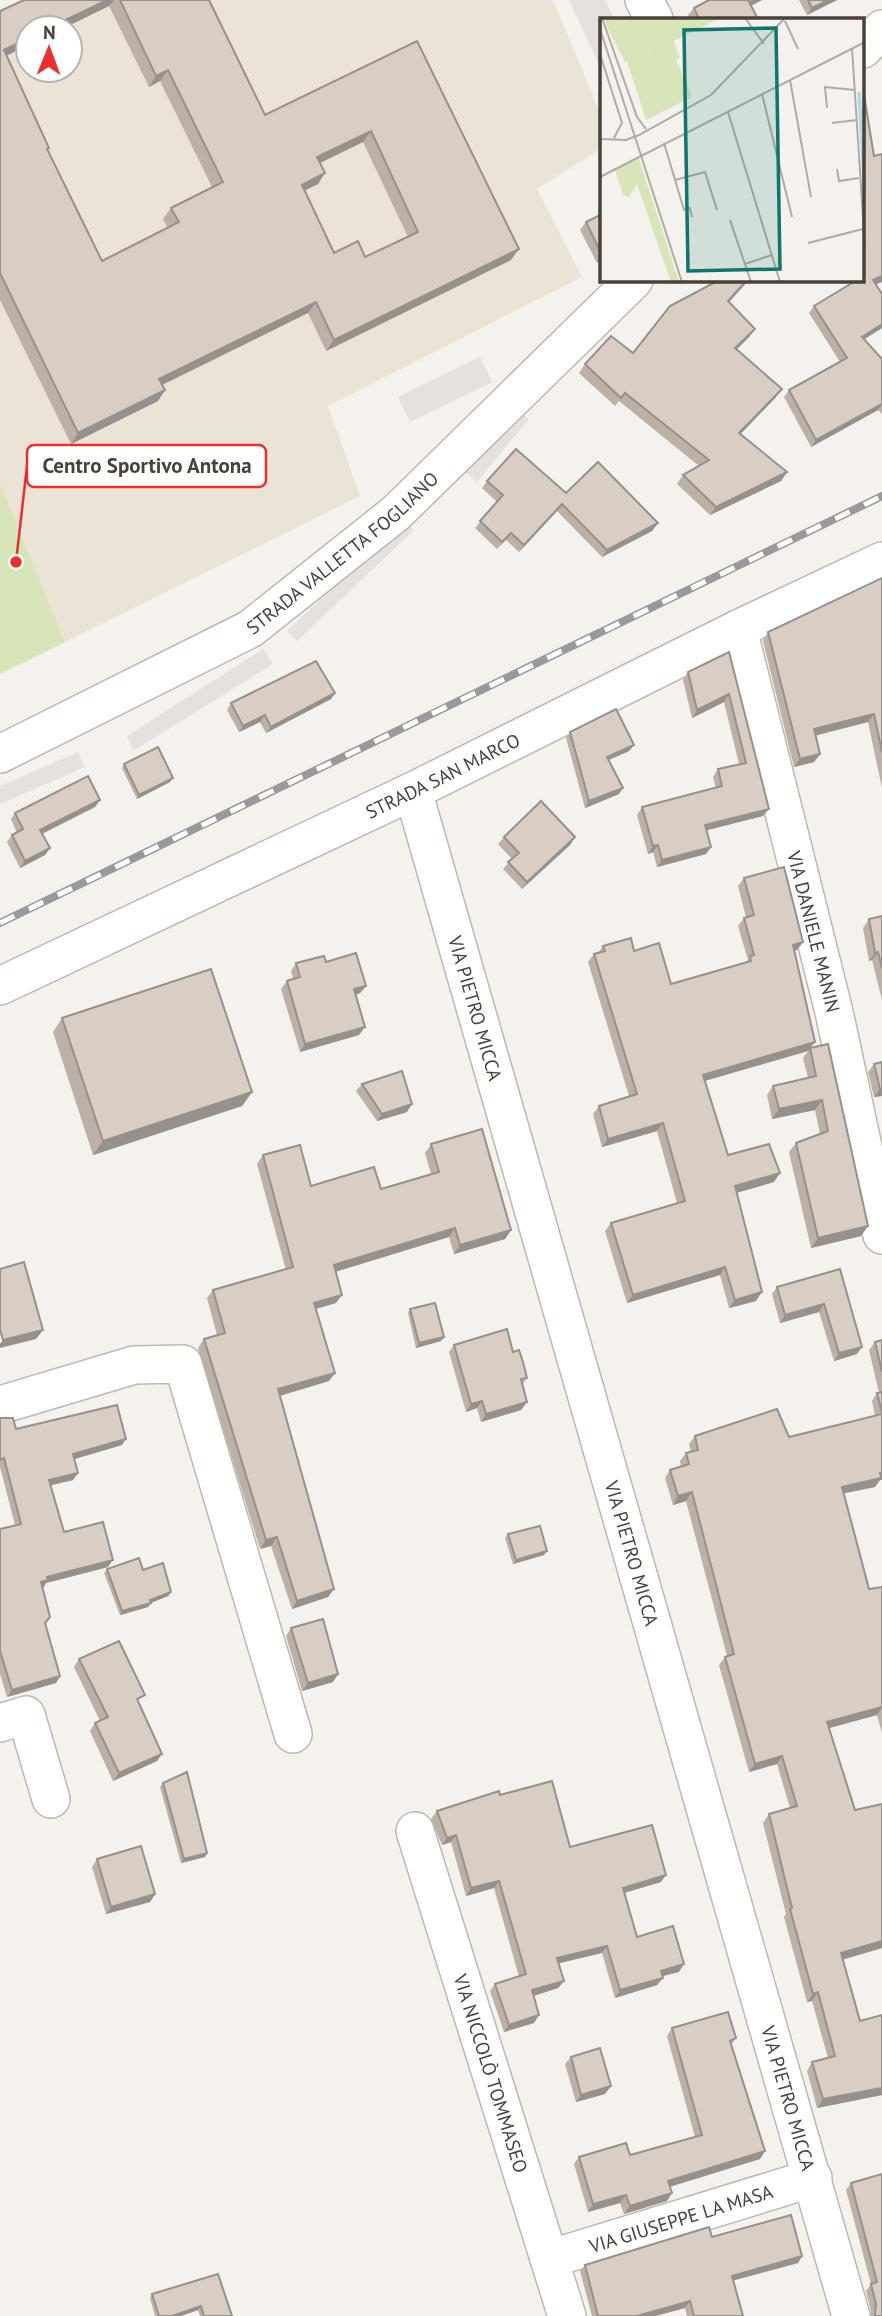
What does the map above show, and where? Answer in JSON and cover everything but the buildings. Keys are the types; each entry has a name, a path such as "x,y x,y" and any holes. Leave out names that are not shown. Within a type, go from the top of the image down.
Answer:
{"street":[{"path":"644,0 653,18"},
{"path":"864,48 882,29"},
{"name":"STRADA VALLETTA FOGLIANO","path":"0,754 250,629 396,513 632,282"},
{"name":"STRADA SAN MARCO","path":"0,986 413,792 738,629 882,561"},
{"name":"VIA DANIELE MANIN","path":"738,629 834,1012 882,1235"},
{"name":"VIA PIETRO MICCA","path":"413,792 851,2316"},
{"path":"0,1405 134,1365 183,1364 293,1734"},
{"path":"0,1723 26,1715 51,1799"},
{"name":"VIA NICCOLÒ TOMMASEO","path":"415,1830 566,2316"},
{"name":"VIA GIUSEPPE LA MASA","path":"549,2259 813,2178"}],"shaded area":[{"path":"122,0 553,0 600,112 600,149 537,189 582,277 328,406 360,496 65,642 0,483 0,59 14,52 14,84 84,84 84,18"},
{"path":"569,0 605,0 614,18 600,18 600,67"},
{"path":"480,357 492,382 410,422 398,397"},
{"path":"517,410 529,419 477,482 465,472"},
{"path":"404,520 414,530 297,641 287,631"},
{"path":"263,649 273,664 133,751 127,736"},
{"path":"78,752 85,767 0,804 0,786"}],"green space":[{"path":"0,483 65,642 0,674"}],"railway":[{"path":"0,923 882,496"}],"place":[{"name":"Centro Sportivo Antona","path":"16,562"}]}
